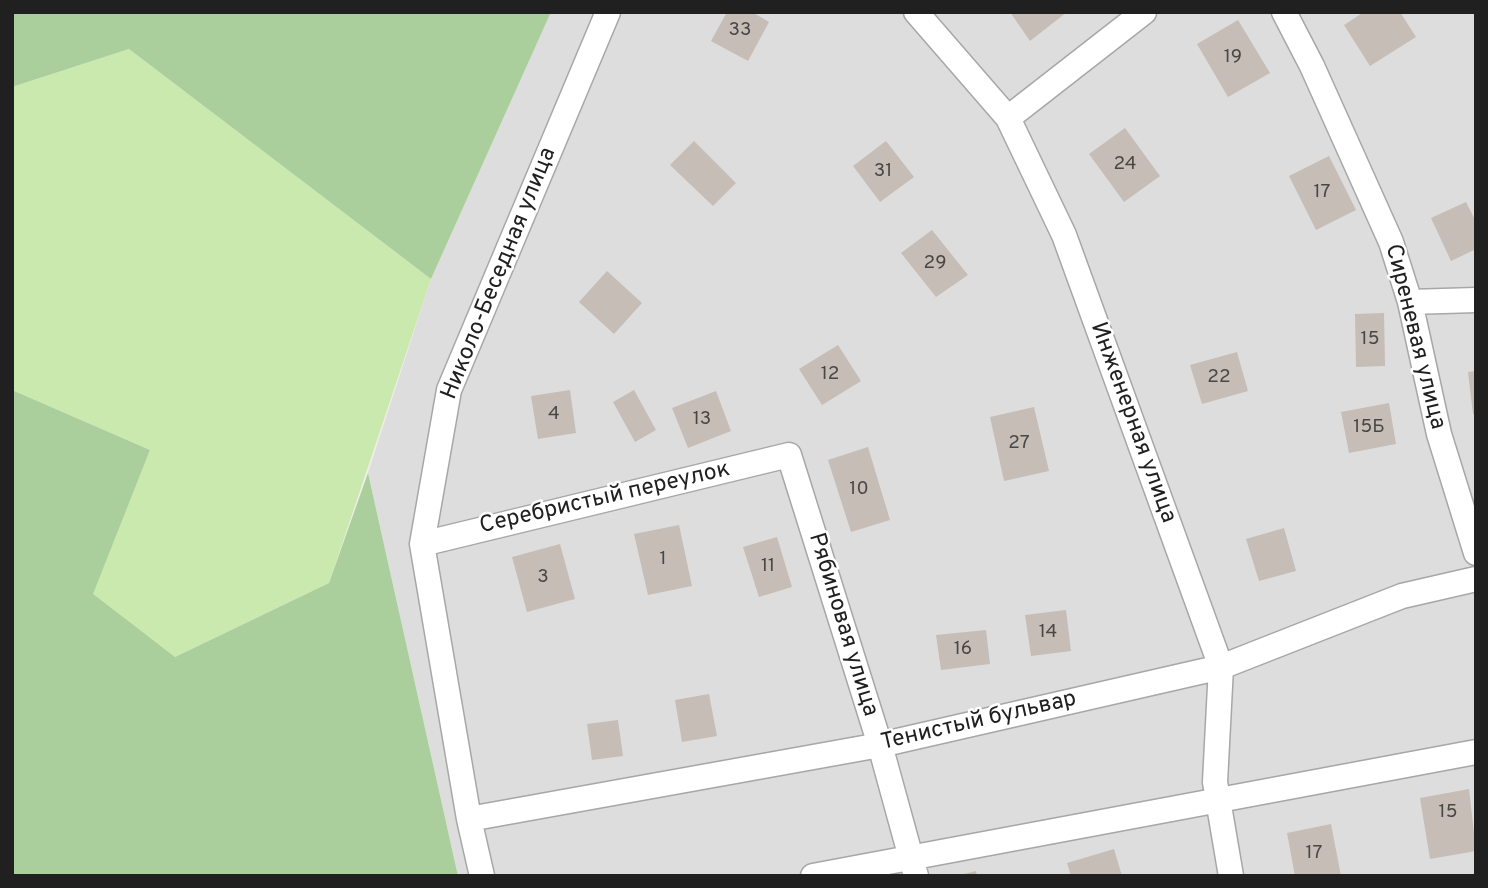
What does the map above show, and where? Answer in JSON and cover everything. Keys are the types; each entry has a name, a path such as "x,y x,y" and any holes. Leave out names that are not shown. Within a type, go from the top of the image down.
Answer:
{"street":[{"name":"Николо-Беседная улица","path":"482,876 469,819 422,544 449,390 608,12"},
{"name":"Инженерная улица","path":"916,12 1008,118 1064,235 1221,667 1215,782 1231,876"},
{"path":"1008,118 1144,12"},
{"name":"Сиреневая улица","path":"1283,12 1312,66 1391,242 1410,302 1439,434 1476,553"},
{"path":"1410,302 1476,300"},
{"name":"Серебристый переулок","path":"422,544 789,455"},
{"name":"Рябиновая улица","path":"789,455 880,744 914,867"},
{"name":"Тенистый бульвар","path":"469,819 880,744 1221,667 1402,596 1476,579"},
{"path":"813,876 914,867 1218,799 1476,752"}],"shaded area":[{"path":"551,12 1476,12 1476,876 458,876 368,473 431,279"}],"green space":[{"path":"12,12 551,12 431,279 129,49 12,87"},
{"path":"129,49 431,279 329,583 175,657 92,595 150,450 12,390 12,87"},
{"path":"12,390 150,450 93,594 175,657 329,583 368,473 458,876 12,876"}],"building":[{"path":"727,12 752,12 769,22 748,61 711,41"},
{"path":"1010,12 1067,12 1030,41"},
{"path":"1364,12 1400,12 1416,37 1370,66 1344,25"},
{"path":"1238,20 1270,73 1228,97 1197,44"},
{"path":"1125,128 1160,176 1124,202 1089,154"},
{"path":"694,141 736,183 713,206 670,165"},
{"path":"886,141 914,177 880,202 853,166"},
{"path":"1329,156 1356,210 1316,230 1289,176"},
{"path":"1466,202 1476,222 1476,249 1451,261 1431,218"},
{"path":"932,230 968,275 936,297 901,253"},
{"path":"607,271 642,303 614,334 579,302"},
{"path":"1384,313 1385,366 1356,367 1355,314"},
{"path":"838,345 861,381 822,405 799,369"},
{"path":"1237,352 1248,391 1202,404 1190,365"},
{"path":"1476,371 1476,413 1473,414 1468,372"},
{"path":"570,390 576,433 538,439 531,396"},
{"path":"634,390 656,430 635,442 613,402"},
{"path":"716,391 731,431 688,448 672,408"},
{"path":"1389,403 1396,444 1349,453 1341,412"},
{"path":"1034,407 1049,471 1004,481 990,417"},
{"path":"868,447 890,520 851,532 828,460"},
{"path":"679,525 692,586 648,595 634,534"},
{"path":"1284,528 1296,571 1259,581 1246,539"},
{"path":"777,537 792,587 759,597 743,547"},
{"path":"560,544 575,599 527,612 512,557"},
{"path":"1066,610 1071,651 1031,656 1025,615"},
{"path":"986,630 990,664 941,670 936,635"},
{"path":"709,694 717,736 682,742 675,700"},
{"path":"618,720 623,756 592,760 587,724"},
{"path":"1469,789 1476,851 1430,859 1420,798"},
{"path":"1331,824 1341,876 1295,876 1287,833"},
{"path":"1114,849 1122,876 1071,876 1067,863"},
{"path":"976,871 977,876 960,876 960,875"}]}
